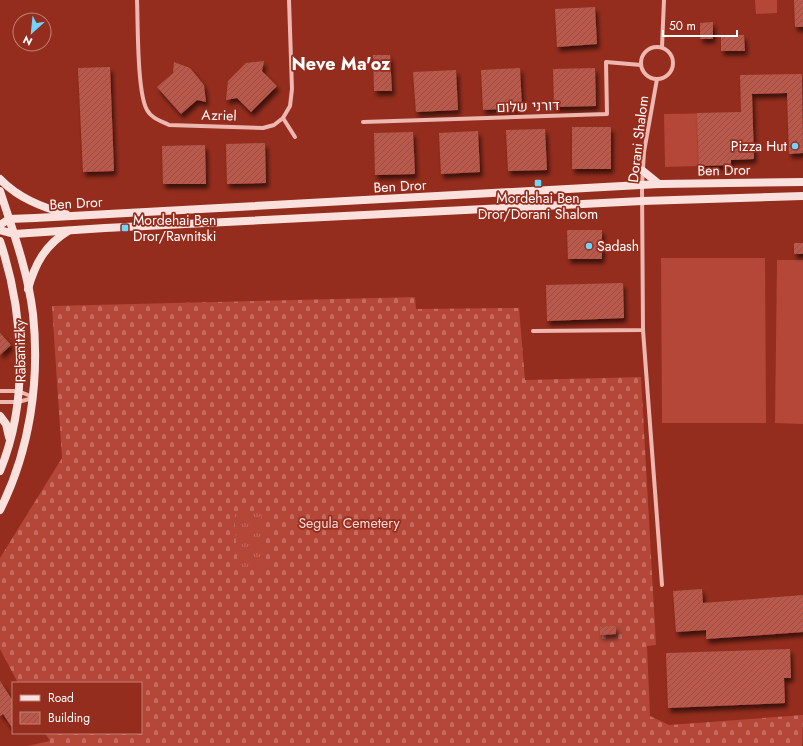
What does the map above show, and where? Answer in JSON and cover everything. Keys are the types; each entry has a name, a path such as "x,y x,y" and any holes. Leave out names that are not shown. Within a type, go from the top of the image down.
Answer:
{"street":[{"name":"Azriel","path":"137,0 142,93 147,110 157,119 169,125 263,128 274,125 283,118"},
{"path":"289,0 292,89 290,106 283,118 295,137"},
{"path":"662,47 664,0"},
{"path":"662,47 672,57 673,67 667,76 657,79 645,73 641,64 643,54 647,50 662,47"},
{"name":"דורני שלום","path":"363,122 607,114 606,62 641,64"},
{"name":"Dorani Shalom","path":"657,79 644,152 642,267 643,330 662,585"},
{"path":"643,171 659,184"},
{"path":"0,179 17,194 47,208 73,216"},
{"name":"Ben Dror","path":"9,219 659,184 803,182"},
{"name":"Rabanitzky","path":"0,191 14,234 28,292 33,325 33,397 28,433 20,460 0,510"},
{"name":"Ben Dror","path":"0,230 14,234 642,201 803,196"},
{"path":"0,225 9,219"},
{"path":"28,292 34,269 41,256 58,237 70,230"},
{"name":"Rabanitzky","path":"0,241 19,324 18,402 10,442 0,472"},
{"path":"533,331 643,330"},
{"path":"0,391 18,391 33,397"},
{"path":"0,402 18,402 33,397"},
{"path":"0,416 9,433 10,442"}],"green space":[{"path":"755,0 777,0 777,13 756,14"},
{"path":"730,113 731,165 665,167 664,114"},
{"path":"661,258 765,258 766,423 662,423"},
{"path":"777,260 803,260 803,424 775,423"},
{"name":"Segula Cemetery","path":"415,297 416,309 519,308 525,380 641,377 656,645 647,646 650,716 669,725 803,715 802,746 27,746 50,741 46,734 142,734 142,682 17,682 0,649 0,558 62,458 52,306"},
{"path":"261,512 265,568 238,570 234,514"}],"building":[{"path":"794,0 803,0 803,27 795,27"},
{"path":"595,7 597,44 557,47 555,9"},
{"path":"713,22 713,39 700,39 700,23"},
{"path":"721,35 744,35 745,51 721,51"},
{"path":"373,55 390,55 392,91 374,91"},
{"path":"264,61 262,71 277,86 251,112 237,98 226,100 228,81 246,63"},
{"path":"174,62 190,68 204,85 206,102 197,100 181,114 157,87 173,73"},
{"path":"110,67 114,171 83,172 78,68"},
{"path":"520,68 522,108 483,110 481,70"},
{"path":"595,68 596,106 554,107 553,69"},
{"path":"456,70 458,110 416,112 413,72"},
{"path":"802,74 803,153 789,154 787,93 752,94 754,159 731,160 731,165 699,166 697,113 741,112 740,75"},
{"path":"572,127 611,127 611,169 572,169"},
{"path":"545,129 547,170 508,171 506,130"},
{"path":"478,131 480,172 441,174 439,133"},
{"path":"413,132 415,174 375,175 374,133"},
{"path":"265,143 266,183 227,184 226,144"},
{"path":"205,145 206,184 163,184 162,146"},
{"path":"567,230 602,230 602,259 568,259"},
{"path":"794,243 803,243 803,254 794,254"},
{"path":"623,283 624,318 547,321 546,285"},
{"path":"0,333 11,345 0,355"},
{"path":"702,589 703,603 803,595 803,632 706,639 706,630 676,632 673,591"},
{"path":"616,626 616,634 600,635 600,627"},
{"path":"790,649 791,678 784,678 785,703 668,708 666,653"},
{"path":"0,681 12,699 12,728 3,714 0,716"}],"place":[{"name":"Pizza Hut","path":"795,146"},
{"name":"Mordehai Ben Dror/Dorani Shalom","path":"538,183"},
{"name":"Mordehai Ben Dror/Ravnitski","path":"125,228"},
{"name":"Sadash","path":"589,246"}],"district":[{"name":"Neve Ma'oz","path":"341,64"}]}
